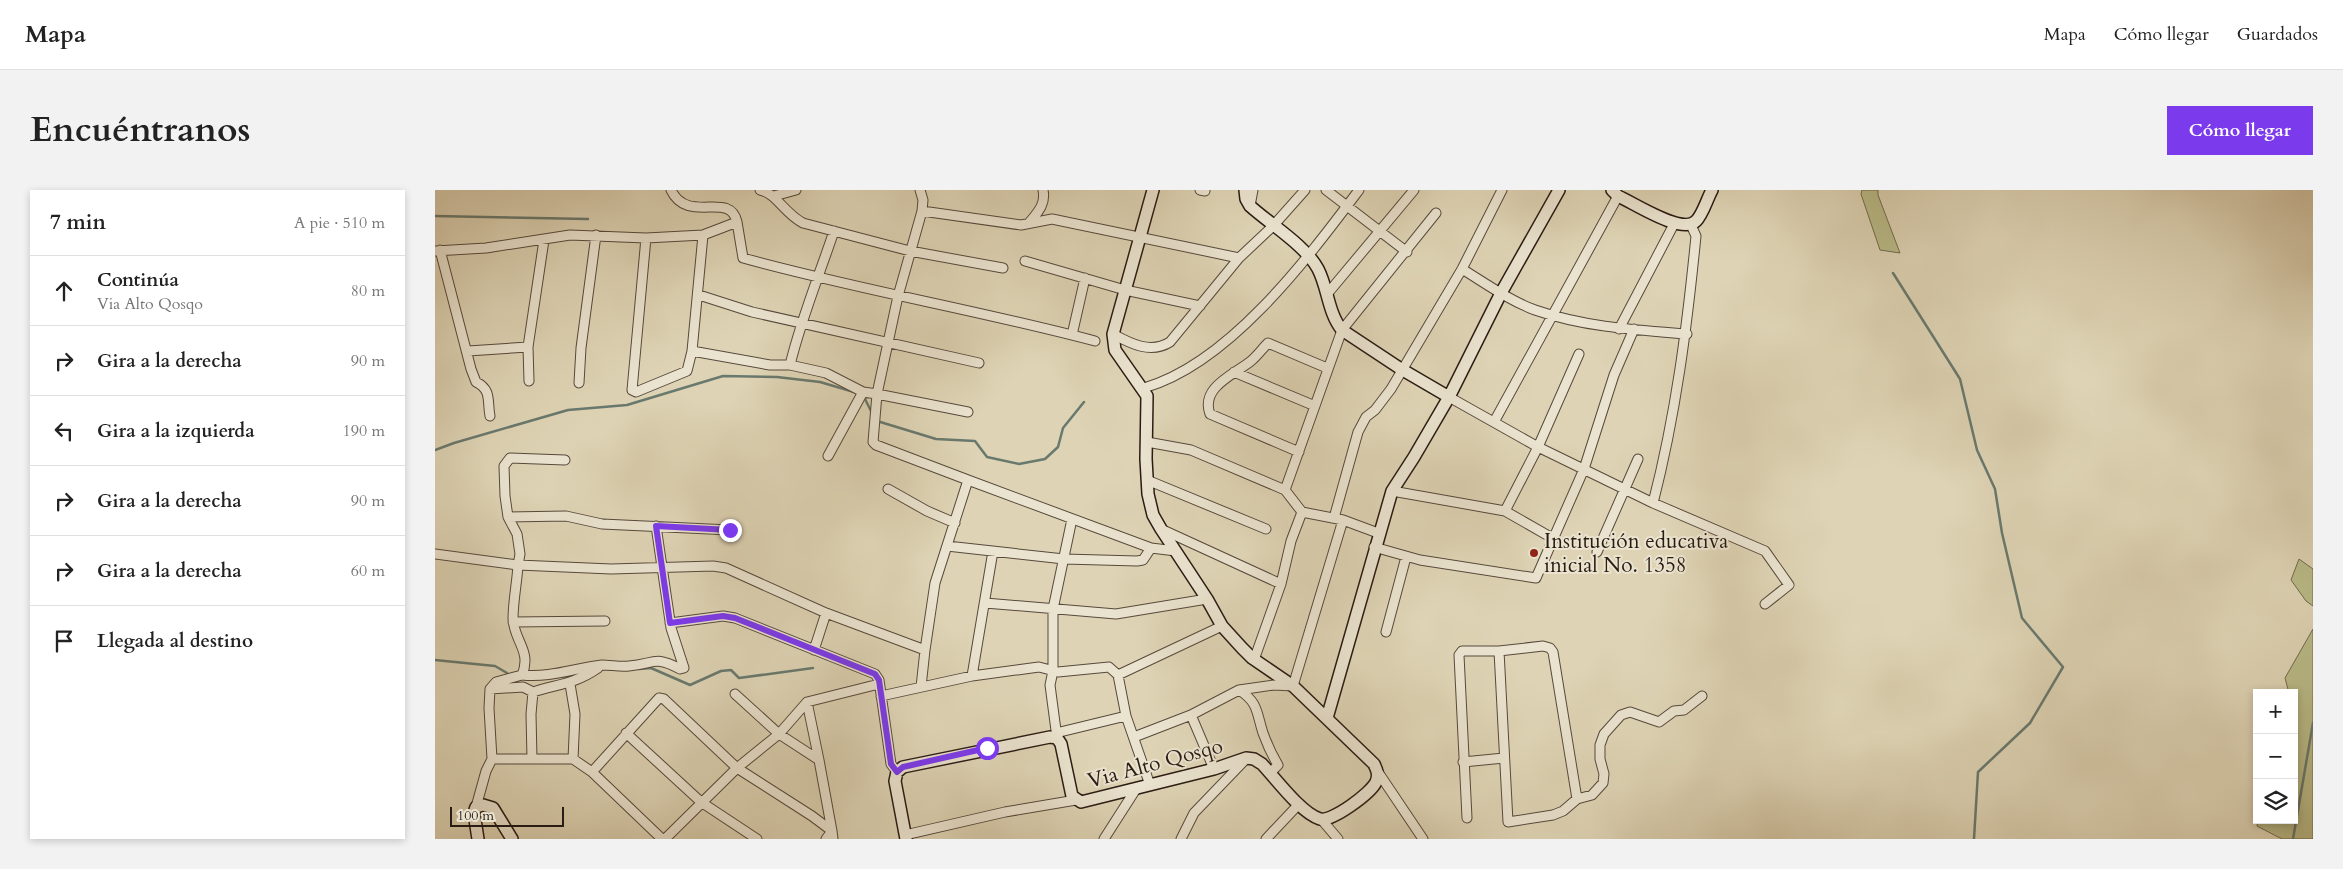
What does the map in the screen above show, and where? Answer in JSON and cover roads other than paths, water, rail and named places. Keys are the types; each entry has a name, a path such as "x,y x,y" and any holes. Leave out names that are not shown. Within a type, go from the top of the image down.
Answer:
{"street":[{"path":"671,190 681,203 689,206 723,202 731,206 736,213 743,258 819,279 997,316 1095,341"},
{"path":"760,190 773,196 790,217 803,223 910,251 1003,268"},
{"path":"773,196 796,190"},
{"path":"920,190 923,200 922,211 898,296 877,394 873,442 875,446 1151,548 1176,550"},
{"path":"1029,223 1042,206 1043,190"},
{"path":"1153,190 1113,334 1115,350 1144,388 1147,396 1147,480 1150,505 1161,529 1207,599 1222,626 1254,660 1293,686 1374,764 1423,839"},
{"path":"1245,190 1246,199 1250,206 1307,254 1317,267 1328,293 1336,322 1342,330 1401,370 1538,447 1653,502 1765,551 1789,585 1765,604"},
{"path":"1250,206 1253,190"},
{"path":"1113,334 1139,346 1156,348 1170,342 1239,258 1273,226 1305,190"},
{"path":"1326,190 1407,252"},
{"path":"1144,388 1171,379 1226,343 1279,289 1359,190"},
{"path":"1328,293 1414,190"},
{"path":"1293,686 1338,519 1358,432 1366,417 1375,410 1391,389 1462,269 1502,190"},
{"path":"1327,718 1378,533 1392,491 1415,457 1449,397 1501,292 1559,190"},
{"path":"1493,422 1615,193 1674,224 1691,225 1697,220 1712,190"},
{"path":"922,211 1021,224 1052,219 1239,258"},
{"path":"1285,490 1342,330 1361,304 1407,252 1436,213"},
{"path":"490,416 488,391 484,386 476,382 437,250 486,248 570,235 646,238 703,236 737,222"},
{"path":"1619,329 1674,224"},
{"path":"1653,502 1669,436 1687,334 1695,236 1691,225"},
{"path":"790,365 801,321 819,279 834,231"},
{"path":"579,383 581,348 596,235"},
{"path":"646,238 632,390 636,392 687,371 692,350 699,295 703,236"},
{"path":"529,381 528,347 544,240"},
{"path":"1025,261 1125,290 1201,306"},
{"path":"1462,269 1534,310 1551,315 1619,329 1687,334"},
{"path":"1072,335 1085,278"},
{"path":"699,295 752,312 801,321 888,344 979,363"},
{"path":"1374,547 1406,557 1536,578 1583,469 1614,375 1633,329"},
{"path":"1299,452 1210,414 1208,408 1214,388 1251,361 1267,343 1327,368"},
{"path":"468,351 528,347"},
{"path":"692,350 770,365 790,365 826,373 863,392 968,412"},
{"path":"1505,511 1538,447 1579,354"},
{"path":"1234,372 1315,406"},
{"path":"827,456 863,392"},
{"path":"1147,442 1191,450 1285,490 1302,512 1338,519 1378,533"},
{"path":"1597,552 1638,459"},
{"path":"522,675 526,660 513,622 519,565 517,534 508,517 504,466 507,460 565,460"},
{"path":"921,687 935,583 968,480"},
{"path":"1147,480 1266,529"},
{"path":"887,489 927,511 955,523"},
{"path":"1392,491 1505,511 1554,539"},
{"path":"1254,660 1281,584 1291,541 1302,512"},
{"path":"508,517 566,516 602,524 730,530"},
{"path":"1057,735 1050,686 1053,671 1053,609 1072,519"},
{"path":"477,839 474,813 486,771 492,760 489,708 490,689 496,682 522,675 535,677 603,665 631,666 657,660 682,669 684,666 670,623 656,526"},
{"path":"1161,529 1281,584"},
{"path":"947,546 1064,559 1137,562 1143,560 1151,548"},
{"path":"972,676 993,551"},
{"path":"435,554 519,565 570,568 713,566 726,568 826,613 925,650"},
{"path":"1386,632 1406,557"},
{"path":"985,603 1116,614 1207,599"},
{"path":"815,650 826,613"},
{"path":"670,623 723,616 735,618 875,674 879,684 891,764 897,772"},
{"path":"513,622 605,621"},
{"path":"1118,675 1222,626"},
{"path":"1467,818 1463,762 1460,652 1499,651 1543,646 1550,648 1553,652 1577,799"},
{"path":"1499,651 1508,822 1553,815 1563,811 1577,799 1592,795 1603,783 1604,774 1599,745 1604,734 1621,715 1630,712 1659,722 1674,711 1684,710 1702,696"},
{"path":"490,689 523,687 533,692 549,687 571,684 603,665"},
{"path":"881,696 972,676 1039,667 1053,671 1109,667 1118,675 1126,716 1150,785"},
{"path":"571,684 575,714 573,759"},
{"path":"492,760 573,759 591,772 663,839 737,768 779,734 807,702 879,684"},
{"path":"1134,737 1191,715 1239,690 1274,685 1293,686"},
{"path":"1239,690 1250,697 1259,712 1263,732 1278,764 1270,773"},
{"path":"532,759 531,714 533,692"},
{"path":"735,694 779,734 819,760"},
{"path":"591,772 659,698 664,699 737,768 812,816 831,836"},
{"path":"807,702 819,760 831,836"},
{"path":"1191,715 1215,769"},
{"path":"1076,800 1005,812 905,837 895,781 897,772 903,767 987,748 1057,735 1126,716"},
{"path":"626,733 701,802 757,839"},
{"name":"Via Alto Qosqo","path":"1057,735 1061,744 1072,796 1081,802 1215,769 1246,758 1255,759 1299,804 1309,813 1321,819"},
{"path":"1181,839 1194,813 1246,758"},
{"path":"1463,762 1504,758"},
{"path":"1321,819 1330,819 1348,807 1372,787 1377,781 1378,772"},
{"path":"1104,839 1136,789"},
{"path":"1266,839 1299,804"},
{"path":"476,808 483,805 493,808 512,839"},
{"path":"1321,819 1338,839"}],"waterway":[{"path":"435,216 588,219"},
{"path":"1893,273 1960,379 1977,450 1995,489 2002,533 2022,618 2063,667 2030,723 1978,772 1974,839"},
{"path":"435,450 568,410 627,405 723,376 777,377 820,382 854,392"},
{"path":"863,395 872,413"},
{"path":"877,421 936,439 975,441 987,457 1019,464 1045,459 1058,447 1063,428 1084,402"},
{"path":"435,660 495,666 507,673"},
{"path":"639,669 651,668 690,685 721,671 731,670 739,678 813,668"},
{"path":"551,678 580,674"},
{"path":"2293,839 2313,723"}],"place":[{"name":"Institución educativa inicial No. 1358","path":"1534,553"}]}
